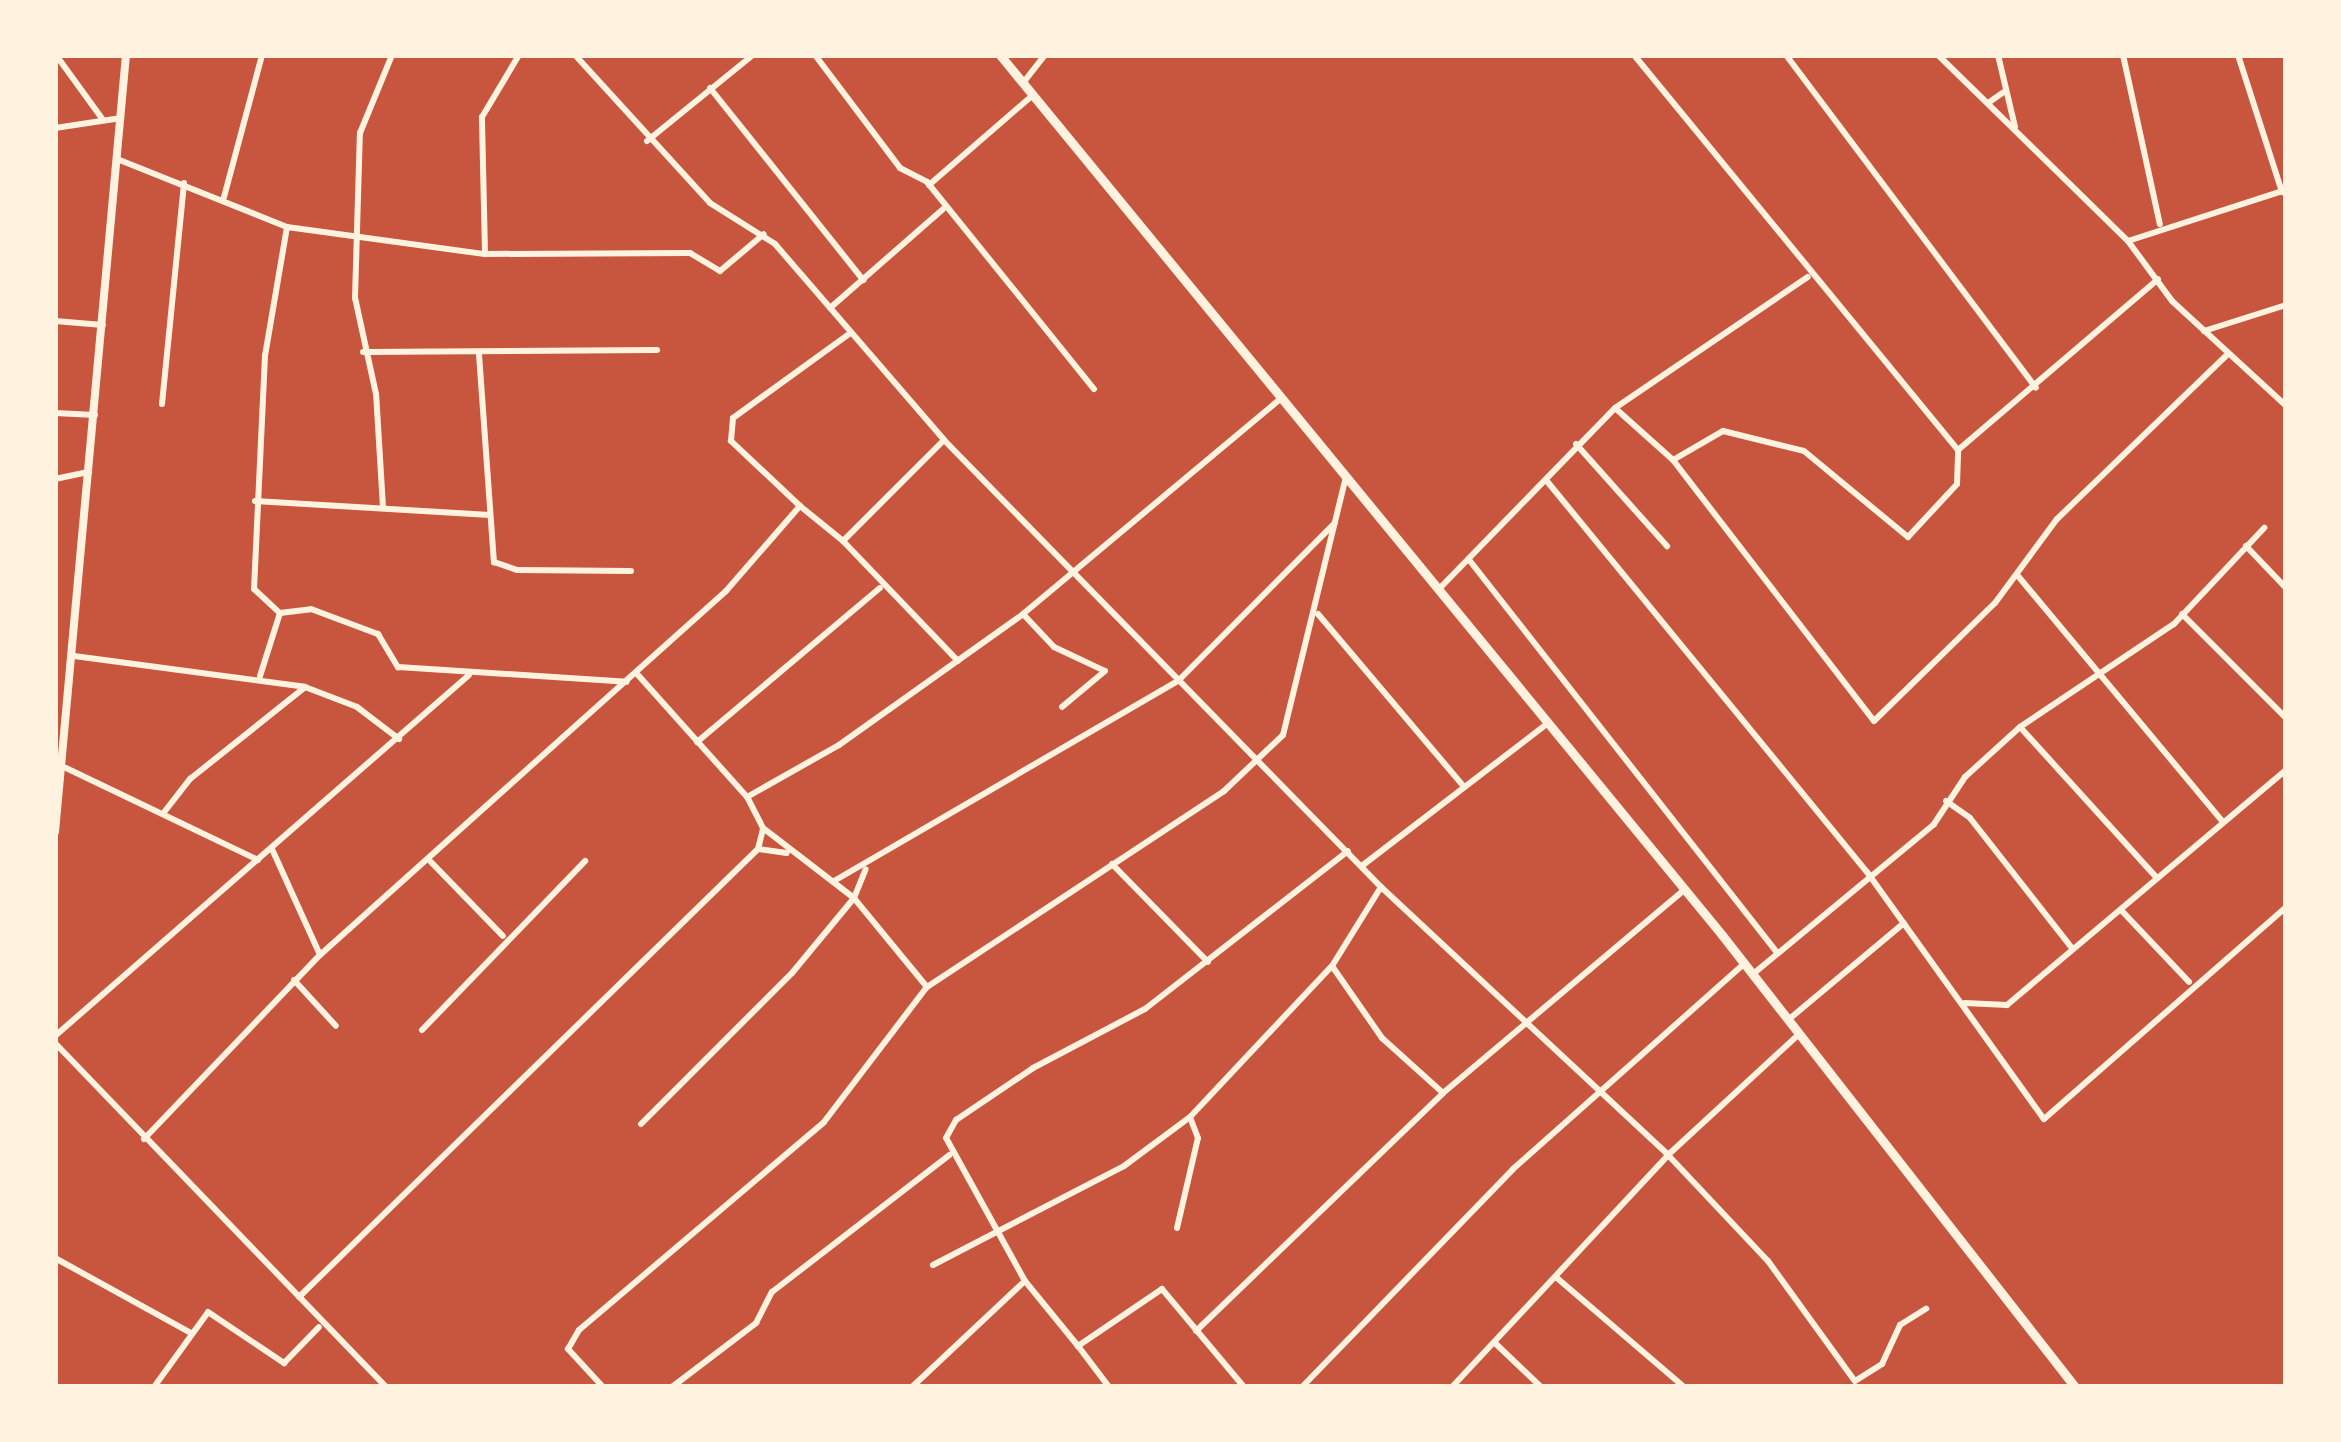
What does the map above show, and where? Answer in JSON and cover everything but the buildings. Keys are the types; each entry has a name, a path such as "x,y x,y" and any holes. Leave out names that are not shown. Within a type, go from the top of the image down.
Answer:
{"main road":[{"path":"1000,55 1745,964 2075,1387"}],"street":[{"path":"56,55 103,120"},
{"path":"55,832 59,785 66,768 126,55"},
{"path":"224,197 262,55"},
{"path":"383,507 376,394 363,352 358,243 360,133 392,55"},
{"path":"485,254 481,121 519,55"},
{"path":"575,55 647,141 716,207 765,234 944,440 1078,569 1179,680 1380,887 1520,1020 1607,1093 1668,1156 1768,1261 1855,1381 1864,1384 1900,1325 1926,1309"},
{"path":"647,141 753,55"},
{"path":"815,55 900,168 929,185 943,209 1094,389"},
{"path":"1023,83 1045,55"},
{"path":"1634,55 1808,277 1958,450 1958,484 1908,536 1804,451 1723,431 1673,460"},
{"path":"1786,55 2036,388"},
{"path":"1938,55 2128,241 2226,356 2286,406"},
{"path":"1998,55 2004,92 2017,132"},
{"path":"2123,55 2160,224"},
{"path":"2128,241 2160,224 2284,191 2238,55"},
{"path":"710,88 863,280"},
{"path":"1988,103 2004,92"},
{"path":"929,185 1033,95"},
{"path":"55,128 121,118"},
{"path":"117,160 224,197 288,227 358,243 485,254 690,252 724,270 765,234"},
{"path":"162,404 184,183"},
{"path":"830,308 943,209"},
{"path":"288,227 255,500 254,589 280,614 349,620 378,634 398,667 469,675 628,682"},
{"path":"1439,589 1615,408 1808,277"},
{"path":"1958,450 2036,388 2158,279"},
{"path":"2204,331 2286,305"},
{"path":"55,320 104,325"},
{"path":"849,334 730,427 731,441 843,541 880,588 958,661"},
{"path":"363,352 657,350"},
{"path":"479,354 494,562 504,568 631,570"},
{"path":"1615,408 1673,460 1874,721 2018,576 2056,519 2226,356"},
{"path":"746,797 958,661 1023,614 1280,399"},
{"path":"55,413 96,415"},
{"path":"843,541 944,440"},
{"path":"1576,444 1667,546"},
{"path":"55,478 90,472"},
{"path":"604,1387 568,1349 593,1314 634,1284 824,1122 927,988 1260,763 1294,711 1346,476"},
{"path":"1546,480 1867,872 1964,1003 1998,1067 2044,1119 2189,982 2286,907"},
{"path":"255,500 490,515"},
{"path":"144,1139 294,980 638,675 800,506"},
{"path":"834,881 866,869 1179,680 1336,522"},
{"path":"1753,974 1867,872 1934,824 1946,801 2020,727 2182,614 2264,528"},
{"path":"2246,546 2286,588"},
{"path":"1470,561 1777,953"},
{"path":"2018,576 2104,670 2222,822"},
{"path":"698,742 880,588"},
{"path":"1317,613 1464,787"},
{"path":"260,676 280,614"},
{"path":"1023,614 1054,646 1105,671 1062,707"},
{"path":"2182,614 2286,718"},
{"path":"74,656 260,676 305,687 357,706 399,739"},
{"path":"386,1387 318,1326 300,1298 144,1139 55,1039 469,675"},
{"path":"638,675 746,797 763,828 788,853 854,898 927,988"},
{"path":"165,812 190,779 305,687"},
{"path":"1362,865 1548,723"},
{"path":"2020,727 2157,878"},
{"path":"66,768 165,812 258,860"},
{"path":"1964,1003 2007,1005 2286,770"},
{"path":"1946,801 1970,818 2072,948"},
{"path":"300,1298 758,848 763,828"},
{"path":"272,848 320,955"},
{"path":"758,848 788,853"},
{"path":"672,1387 756,1323 772,1292 949,1155 956,1120 1191,976 1348,850"},
{"path":"422,1030 503,936 585,860"},
{"path":"431,862 503,936"},
{"path":"1112,864 1188,952 1208,962"},
{"path":"641,1124 854,898 866,869"},
{"path":"933,1265 1124,1166 1190,1117 1332,966 1380,887"},
{"path":"1196,1331 1520,1020 1684,890"},
{"path":"2121,910 2189,982"},
{"path":"1788,1020 1904,923"},
{"path":"1188,952 1191,976"},
{"path":"1302,1387 1513,1169 1607,1093 1745,964"},
{"path":"1332,966 1382,1038 1443,1093"},
{"path":"294,980 336,1026"},
{"path":"1452,1387 1668,1156 1799,1034"},
{"path":"1177,1228 1198,1138 1190,1117"},
{"path":"949,1155 1025,1281 1109,1387"},
{"path":"55,1258 191,1333"},
{"path":"1558,1278 1684,1387"},
{"path":"912,1387 1025,1281"},
{"path":"1078,1346 1160,1289 1244,1387"},
{"path":"154,1387 191,1333 213,1312 288,1364 318,1326"},
{"path":"1494,1342 1541,1387"}]}
